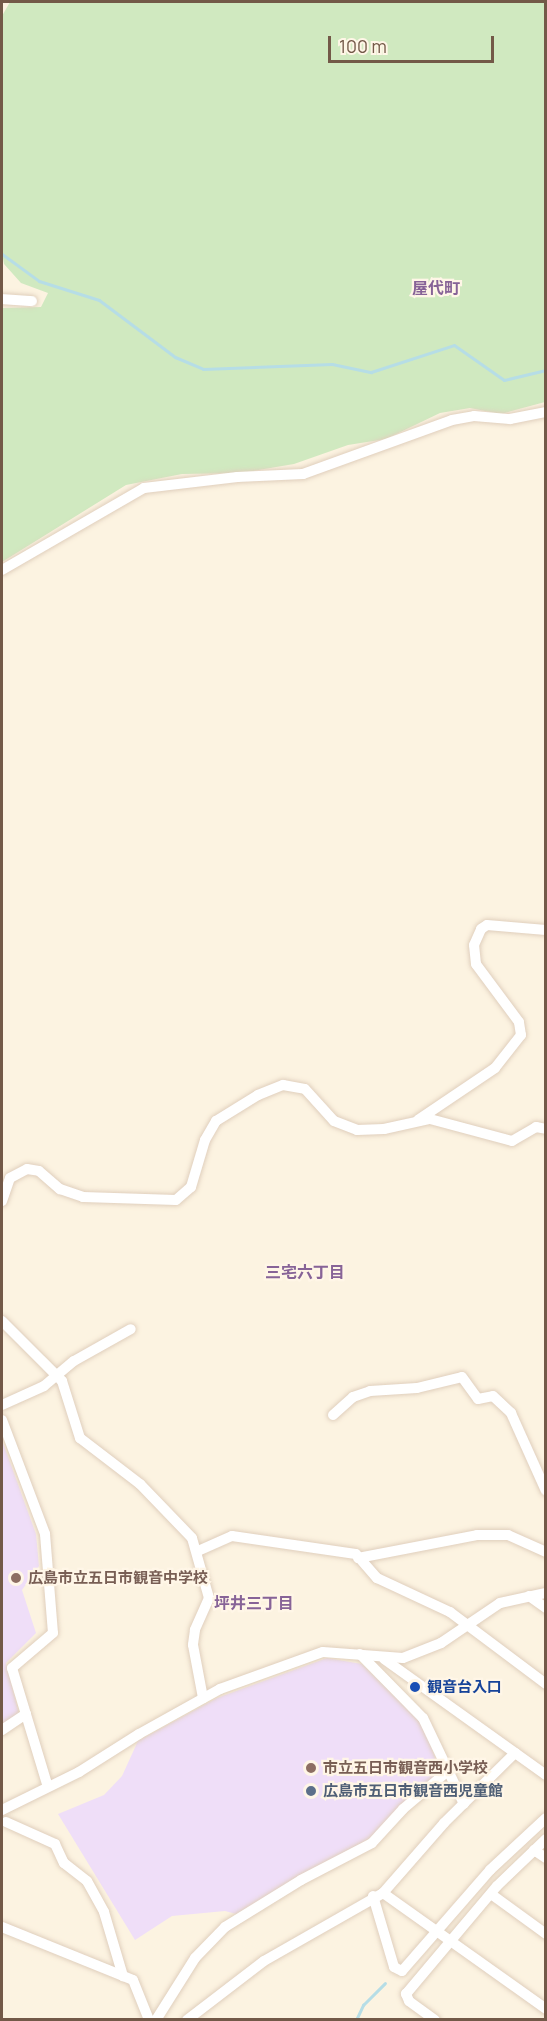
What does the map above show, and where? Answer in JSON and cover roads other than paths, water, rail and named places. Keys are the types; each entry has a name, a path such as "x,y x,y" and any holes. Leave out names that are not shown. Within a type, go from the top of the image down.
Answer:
{"street":[{"path":"2,298 32,301"},
{"path":"2,570 144,488 237,477 303,474 452,420 474,416 510,419 546,412"},
{"path":"2,1201 10,1178 27,1169 39,1171 60,1189 83,1197 176,1200 190,1187 205,1140 216,1121 258,1095 283,1085 305,1089 334,1121 348,1128 384,1129 418,1120 495,1068 521,1035 519,1022 476,964 474,945 481,929 487,925 546,930"},
{"path":"418,1120 512,1140 536,1127 546,1129"},
{"path":"2,1321 58,1374 80,1438 149,1492 189,1534 198,1551 209,1598 195,1630 193,1645 203,1698"},
{"path":"2,1405 44,1386 58,1374 131,1329"},
{"path":"333,1415 353,1397 370,1391 417,1388 462,1377 478,1399 493,1396 511,1413 546,1491"},
{"path":"2,1420 45,1534 53,1633 12,1668 48,1787"},
{"path":"358,1558 477,1535 508,1535 546,1552"},
{"path":"198,1551 232,1536 306,1544 356,1554 377,1578 442,1608 546,1684"},
{"path":"123,1976 104,1912 87,1881 64,1863 55,1844 4,1824 4,1809 48,1787 203,1698 323,1652 403,1658 428,1648 500,1603 546,1593"},
{"path":"529,1596 546,1608"},
{"path":"360,1654 415,1708 464,1804"},
{"path":"383,1658 546,1775"},
{"path":"2,1730 26,1714"},
{"path":"187,2019 264,1961 378,1894 515,1753"},
{"path":"156,2019 195,1958 225,1927 372,1843 403,1809 448,1770"},
{"path":"378,1894 394,1968 402,1971 490,1870 546,1818"},
{"path":"435,2019 409,2001 406,1994 449,1940 490,1894 546,1839"},
{"path":"534,1850 546,1858"},
{"path":"378,1894 436,1931 546,2009"},
{"path":"490,1894 546,1934"},
{"path":"2,1927 133,1980 149,2019"}],"waterway":[{"path":"2,254 39,281 99,300 175,357 203,369 332,364 371,372 454,345 504,380 546,370"},
{"path":"356,2020 363,2005 385,1983"}],"place":[{"name":"広島市立五日市観音中学校","path":"16,1578"},
{"name":"観音台入口","path":"415,1687"},
{"name":"市立五日市観音西小学校","path":"311,1768"},
{"name":"広島市五日市観音西児童館","path":"311,1791"}],"district":[{"name":"屋代町","path":"436,288"},
{"name":"三宅六丁目","path":"305,1272"},
{"name":"坪井三丁目","path":"254,1603"}]}
